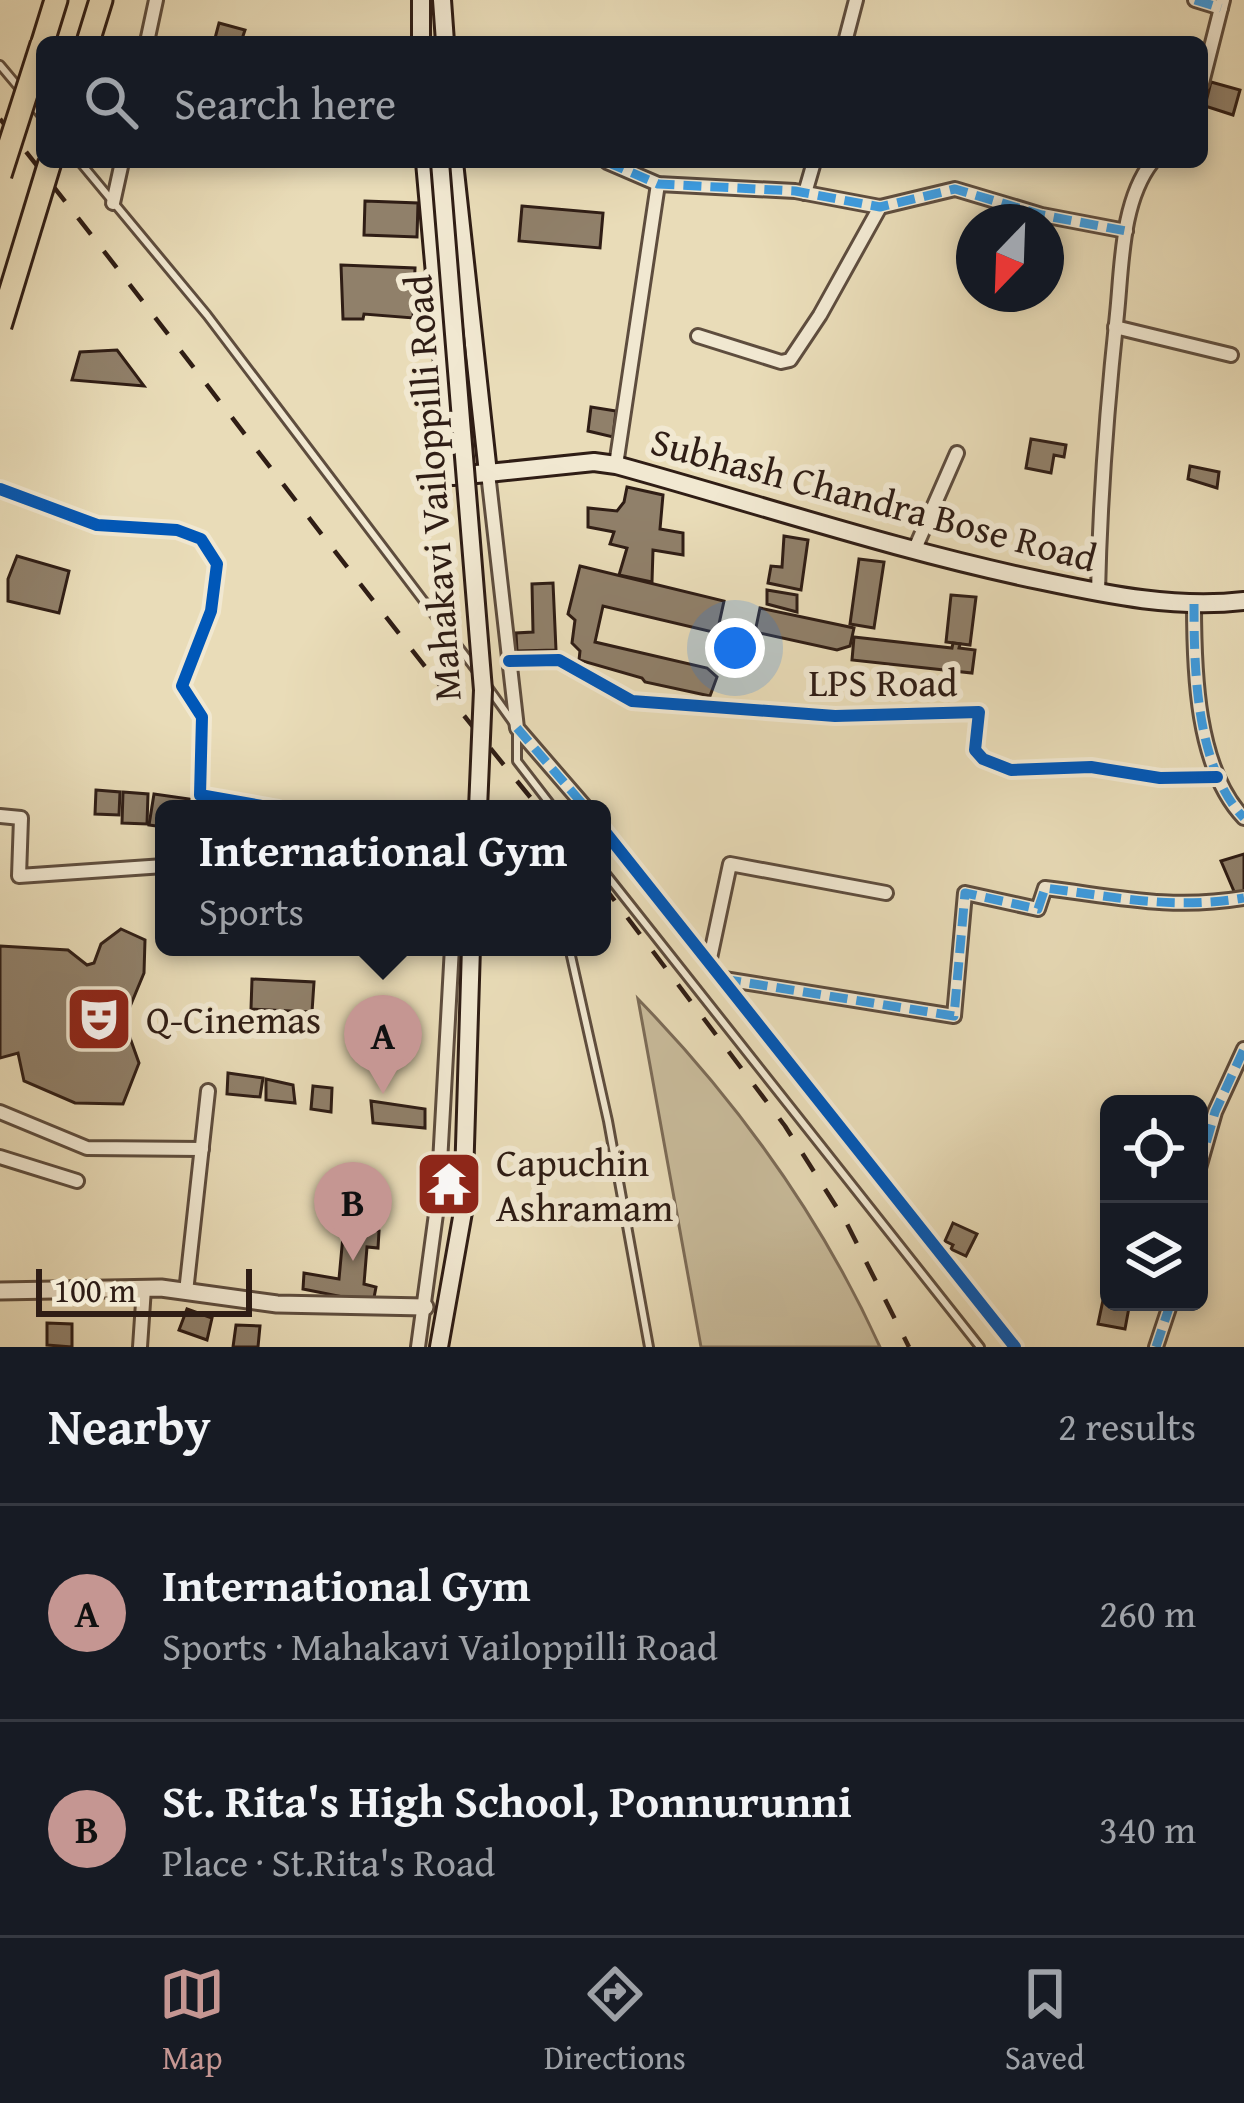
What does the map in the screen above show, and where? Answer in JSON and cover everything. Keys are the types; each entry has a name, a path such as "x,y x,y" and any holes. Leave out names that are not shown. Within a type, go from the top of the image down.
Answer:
{"highway":[{"path":"44,36 56,0"},
{"path":"90,36 101,0"},
{"path":"0,175 36,62"},
{"path":"0,326 48,168"}],"main road":[{"path":"423,36 432,1"},
{"path":"432,1 434,36"},
{"path":"432,1 444,36"},
{"path":"425,168 453,476 488,473 455,168"},
{"name":"Mahakavi Vailoppilli Road","path":"440,168 483,690 478,800"},
{"name":"Subhash Chandra Bose Road","path":"488,473 594,462 616,465 914,551 1097,592 1194,604 1244,601"},
{"path":"439,1347 463,1212 471,956"}],"street":[{"path":"148,36 156,0"},
{"path":"847,36 856,0"},
{"path":"1196,0 1222,4 1208,59"},
{"path":"113,203 121,168"},
{"path":"621,168 658,184 806,194 880,207 956,189 1042,215 1126,231"},
{"path":"806,194 812,168"},
{"path":"1097,592 1100,485 1126,231 1147,168"},
{"path":"616,465 658,184"},
{"path":"698,336 781,362 790,360 880,207"},
{"path":"1115,327 1231,355"},
{"path":"914,551 958,453"},
{"path":"488,473 517,728 579,800"},
{"path":"0,489 98,524 176,530 201,539 217,565 211,611 182,686 202,717 198,800"},
{"path":"1194,604 1197,698 1217,777 1244,818"},
{"name":"LPS Road","path":"509,661 559,660 632,701 835,716 979,712 975,750 983,759 1011,770 1091,767 1160,778 1217,777"},
{"path":"0,816 21,818 20,876 155,867"},
{"path":"611,839 1015,1347"},
{"path":"710,963 730,864 886,893"},
{"path":"723,979 954,1016 965,893 1038,909 1045,888 1196,906 1244,898"},
{"path":"418,1347 442,1155 452,956"},
{"path":"1208,1136 1244,1049"},
{"path":"186,1292 208,1091"},
{"path":"0,1112 87,1148 202,1149"},
{"path":"0,1157 77,1181"},
{"path":"0,1291 144,1288 278,1304 425,1307"},
{"path":"140,1347 144,1288"},
{"path":"1156,1347 1168,1311"}],"lane":[{"path":"0,65 36,109"},
{"path":"85,168 446,627 517,728 517,761 547,800"},
{"path":"611,880 980,1347"},
{"path":"570,956 608,1121 649,1347"}],"shaded area":[{"path":"638,999 709,1078 774,1162 831,1252 880,1347 701,1347"}],"building":[{"path":"219,23 245,30 243,36 216,36"},
{"path":"1211,82 1240,90 1233,115 1208,107"},
{"path":"365,201 418,203 417,237 364,235"},
{"path":"522,206 603,213 600,248 519,241"},
{"path":"341,265 415,268 413,318 364,314 363,319 343,319"},
{"path":"117,350 144,386 72,380 80,352"},
{"path":"591,407 616,411 613,437 588,431"},
{"path":"1031,439 1066,445 1064,457 1054,455 1051,473 1026,468"},
{"path":"1190,466 1219,472 1217,488 1188,479"},
{"path":"627,487 663,495 660,529 683,533 683,555 653,550 652,582 619,575 627,548 610,544 614,532 588,527 588,508 617,511"},
{"path":"784,536 808,540 801,590 768,583 771,566 782,567"},
{"path":"17,556 69,571 59,613 8,601 8,579"},
{"path":"859,559 884,562 874,628 850,624"},
{"path":"580,566 724,601 717,633 603,606 595,642 707,668 717,677 710,696 645,682 579,660 580,651 572,643 575,620 568,614"},
{"path":"553,583 556,650 517,651 516,633 533,632 532,584"},
{"path":"767,590 797,595 797,612 767,604"},
{"path":"951,595 976,597 970,645 946,642"},
{"path":"760,608 854,628 850,646 837,650 755,632"},
{"path":"854,637 952,648 953,643 960,644 959,648 975,650 972,673 852,660"},
{"path":"96,790 120,792 119,815 95,814"},
{"path":"123,792 148,794 147,824 122,823"},
{"path":"154,794 189,799 155,800 155,826 149,825"},
{"path":"1244,854 1244,892 1236,896 1221,861"},
{"path":"121,929 145,940 144,973 124,1021 139,1063 123,1104 75,1103 24,1081 18,1053 0,1058 0,946 68,950 87,965 94,963 101,944"},
{"path":"252,979 314,982 312,1012 251,1009"},
{"path":"228,1073 263,1078 260,1097 227,1094"},
{"path":"266,1079 293,1085 295,1103 266,1100"},
{"path":"313,1086 332,1088 331,1112 311,1109"},
{"path":"371,1101 425,1109 425,1128 373,1123"},
{"path":"953,1223 977,1234 966,1256 945,1241"},
{"path":"344,1225 379,1231 378,1248 367,1247 364,1284 376,1287 373,1303 303,1289 304,1273 339,1279"},
{"path":"187,1309 212,1318 207,1340 179,1330"},
{"path":"1101,1311 1128,1311 1125,1329 1098,1324"},
{"path":"47,1323 72,1324 72,1347 47,1345"},
{"path":"236,1325 260,1326 258,1347 233,1347"}],"railway":[{"path":"0,119 36,165"},
{"path":"38,168 533,800"},
{"path":"611,896 785,1126 846,1222 909,1347"}],"marked path":[{"path":"1195,0 1221,8"},
{"path":"621,168 658,184 795,191 880,207 955,189 1042,215 1126,231"},
{"path":"1194,604 1197,688 1207,746 1228,797 1244,818"},
{"path":"517,728 579,800"},
{"path":"723,979 954,1016 965,893 1038,909 1045,888 1168,902 1244,898"},
{"path":"1208,1136 1244,1049"},
{"path":"1156,1347 1168,1311"}],"cycle path":[{"path":"0,489 97,525 177,530 201,539 217,564 211,611 182,686 202,717 200,795 228,800"},
{"path":"509,661 559,660 632,701 835,716 979,712 975,750 983,759 1011,770 1091,767 1160,778 1217,777"},
{"path":"611,839 1015,1347"}],"place":[{"name":"Q-Cinemas","path":"99,1019"},
{"name":"International Gym","path":"383,1094"},
{"name":"Capuchin Ashramam","path":"449,1184"},
{"name":"St. Rita's High School, Ponnurunni","path":"353,1261"}]}
